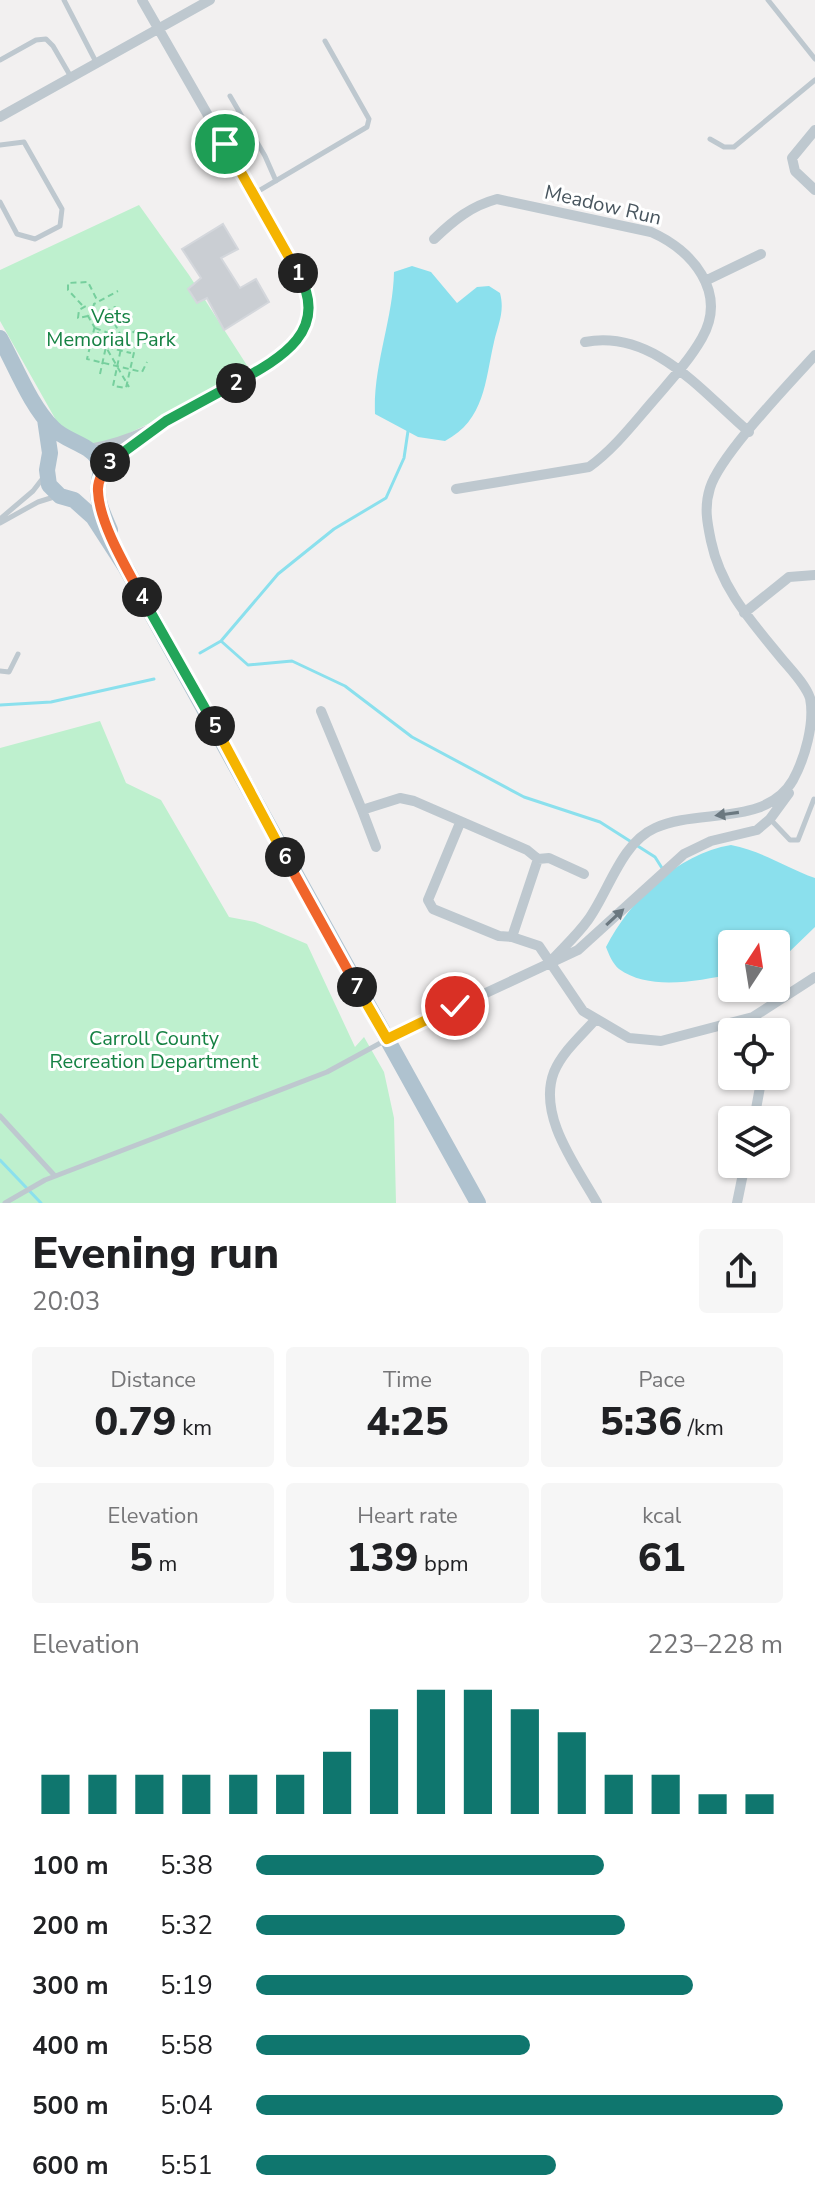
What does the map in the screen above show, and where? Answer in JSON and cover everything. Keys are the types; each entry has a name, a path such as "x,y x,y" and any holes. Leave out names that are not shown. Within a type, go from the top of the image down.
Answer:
{"main road":[{"path":"0,338 45,419 60,435 83,447 99,461 101,509 126,568"},
{"path":"45,419 49,485 93,517 126,568 478,1203"},
{"path":"48,464 62,448 83,447"},
{"path":"67,498 87,496 99,481"}],"street":[{"path":"83,447 117,443 166,421 277,360 300,336 308,315 308,290 142,0"},
{"path":"0,117 205,1"},
{"path":"815,130 792,158 795,171 815,190"},
{"name":"Meadow Run","path":"434,239 467,211 497,199 651,232 672,241 694,259 705,281"},
{"path":"456,489 589,467 607,454 678,371 703,336 711,309 705,281 761,254"},
{"path":"585,342 624,340 649,348 749,432"},
{"path":"387,1039 578,950 684,854 711,841 757,830 788,797 808,744 813,720 810,699 800,681 744,613 718,572 705,509 710,484 749,432 815,355"},
{"path":"99,481 116,457 166,421"},
{"path":"744,613 789,577 815,575"},
{"path":"321,711 376,847"},
{"path":"552,960 586,923 606,893 626,852 638,839 653,828 679,820 769,805 782,795 793,780"},
{"path":"362,810 400,798 527,850 538,859 549,858 584,874"},
{"path":"460,823 428,900 433,909 499,936 539,946 552,960 583,1011 629,1038 661,1041 718,1026"},
{"path":"512,937 538,859"},
{"path":"748,1018 815,977"},
{"path":"596,1019 568,1049 554,1072 550,1091 557,1131 597,1203"},
{"path":"737,1203 742,1178"}],"lane":[{"path":"64,0 96,62"},
{"path":"768,0 815,59"},
{"path":"0,60 36,40 46,39 71,77"},
{"path":"254,193 367,127 369,119 325,41"},
{"path":"710,139 724,147 734,147 815,80"},
{"path":"230,96 276,181"},
{"path":"225,144 249,129"},
{"path":"0,145 24,142 62,209 60,226 35,239 17,234 0,202"},
{"path":"0,521 33,491 48,464"},
{"path":"0,521 38,502 67,498"},
{"path":"0,671 9,672 18,654"},
{"path":"770,819 790,840 798,840 814,799"},
{"path":"5,1203 55,1176 327,1072 387,1039"},
{"path":"0,1116 55,1176"}],"path":[{"path":"92,309 83,306 68,290 68,283 88,282 98,302"},
{"path":"83,306 78,318 88,316 98,302 118,291"},
{"path":"115,307 120,315 112,319 97,316 115,307"},
{"path":"88,316 128,385"},
{"path":"97,316 87,359 142,372 147,362"},
{"path":"100,374 112,319"},
{"path":"112,319 123,339 113,386 126,388 128,385"},
{"path":"95,328 123,339"},
{"path":"123,339 140,328"},
{"path":"78,340 133,354"},
{"path":"128,385 135,348 148,341"}],"green space":[{"name":"Vets Memorial Park","path":"139,205 189,275 248,367 246,377 121,437 92,445 61,429 0,321 0,270"},
{"name":"Carroll County Recreation Department","path":"100,721 126,783 161,800 229,917 255,922 307,944 355,1047 364,1037 384,1072 394,1118 396,1203 0,1203 0,748"}],"water":[{"path":"412,266 431,272 457,303 477,287 489,286 500,293 500,318 481,398 468,422 445,441 418,437 375,414 377,378 394,272"},
{"path":"731,845 815,878 815,927 790,951 790,930 718,930 718,976 659,982 631,976 619,969 606,947 628,912 674,869 711,850"}],"building":[{"path":"223,224 238,249 221,258 240,288 256,279 269,302 224,330 207,298 197,303 188,289 201,278 182,249"}],"waterway":[{"path":"200,653 221,641 278,574 334,529 386,498 404,458 408,431"},
{"path":"221,641 248,665 292,661 345,686 412,737 524,797 600,822 655,857 662,868"},
{"path":"0,705 51,702 154,679"},
{"path":"0,1160 41,1203"}],"route":[{"path":"225,144 308,290 308,315 300,336 277,360 166,421 108,464 97,487 101,509 126,568 387,1039 455,1006"}]}
